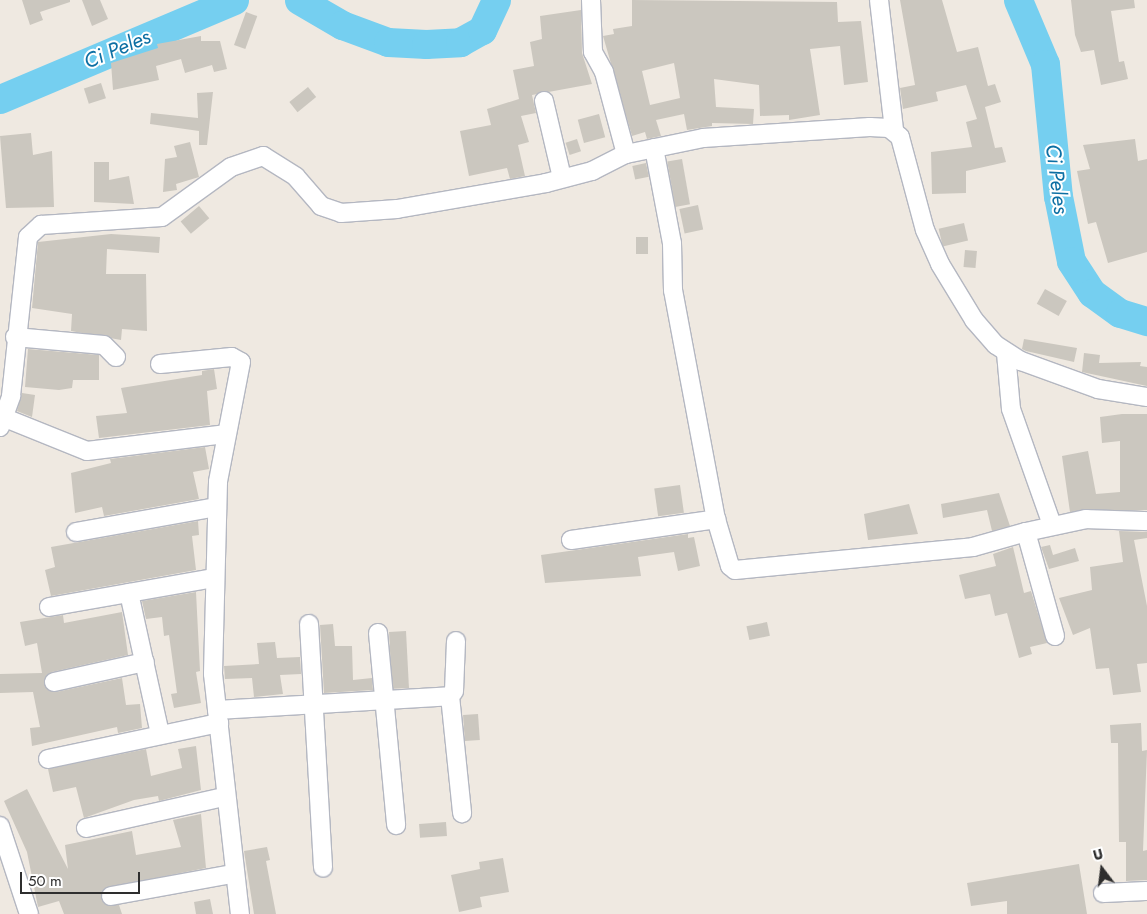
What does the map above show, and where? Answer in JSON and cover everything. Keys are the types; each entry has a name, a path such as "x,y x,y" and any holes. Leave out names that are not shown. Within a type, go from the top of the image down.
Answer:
{"street":[{"path":"591,0 593,52 604,72 626,154"},
{"path":"879,0 894,130 940,264 974,320 1006,353 1098,389 1147,397"},
{"path":"544,101 562,178"},
{"path":"224,434 86,451 3,423 28,237 34,228 162,217 247,159 263,156 280,163 321,206 341,213 397,210 562,178 626,154 703,138 788,131 894,130"},
{"path":"654,148 672,243 674,290 716,519 724,553 735,570 973,547 1052,525 1086,520 1147,522"},
{"path":"15,337 104,345 116,357"},
{"path":"1006,353 1011,408 1052,525"},
{"path":"160,364 237,357 241,362 224,434 217,507 213,674 232,874 240,914"},
{"path":"76,532 217,507"},
{"path":"571,540 716,519"},
{"path":"1026,532 1055,636"},
{"path":"50,607 214,578"},
{"path":"129,593 160,734"},
{"path":"310,624 323,868"},
{"path":"378,633 396,825"},
{"path":"456,641 454,691 450,696 462,813"},
{"path":"54,682 145,662"},
{"path":"48,759 160,734 218,717 313,701 384,700 450,696"},
{"path":"86,828 224,797"},
{"path":"0,826 29,914"},
{"path":"111,896 232,874"},
{"path":"1103,893 1147,891"}],"building":[{"path":"22,0 70,0 70,2 40,12 43,20 30,25"},
{"path":"82,0 100,0 108,19 92,26"},
{"path":"632,0 837,2 838,22 861,21 868,82 844,85 840,46 810,49 820,115 789,120 789,115 760,116 759,85 714,79 716,107 754,109 753,124 712,123 712,126 687,130 684,114 656,120 661,136 647,139 645,132 632,136 603,36 614,34 613,29 632,26","holes":["674,63 680,98 650,105 642,71"]},
{"path":"900,0 942,0 957,52 978,47 988,86 995,84 1001,102 985,107 995,148 1002,147 1006,162 966,171 966,193 932,194 931,152 972,147 966,122 977,119 966,85 936,92 938,101 903,109 900,88 915,85"},
{"path":"1071,0 1134,0 1135,8 1111,11 1119,62 1124,61 1128,79 1101,85 1094,50 1081,52 1075,35"},
{"path":"581,10 582,53 592,84 532,95 536,113 521,116 529,142 518,145 525,176 510,179 507,168 469,176 460,131 491,125 487,109 519,99 513,70 534,66 530,42 542,39 540,16"},
{"path":"246,12 257,16 245,49 234,45"},
{"path":"201,36 201,41 220,41 227,69 214,72 212,65 185,73 181,59 156,66 159,80 113,90 111,63 158,48 157,44"},
{"path":"101,83 106,98 89,104 84,89"},
{"path":"308,87 316,97 298,112 289,102"},
{"path":"213,92 207,145 199,145 199,131 150,124 151,113 198,118 197,93"},
{"path":"599,114 605,137 584,143 578,120"},
{"path":"31,133 33,155 52,151 54,207 6,208 0,136"},
{"path":"577,139 581,151 570,155 566,143"},
{"path":"1135,139 1138,161 1147,159 1147,252 1108,263 1096,222 1088,224 1077,171 1090,169 1083,145"},
{"path":"190,142 199,177 176,184 177,190 163,192 165,159 177,157 174,146"},
{"path":"682,159 690,204 675,207 667,162"},
{"path":"94,162 109,162 109,180 129,176 134,204 94,202"},
{"path":"646,163 649,177 635,180 632,166"},
{"path":"698,205 703,229 685,233 679,209"},
{"path":"199,206 209,218 191,234 181,221"},
{"path":"964,223 968,241 943,246 939,229"},
{"path":"111,234 160,237 159,253 107,249 106,274 146,274 147,331 122,329 121,340 71,331 72,314 32,308 38,242"},
{"path":"636,237 648,237 648,254 636,254"},
{"path":"965,250 977,251 975,268 964,267"},
{"path":"1045,289 1067,301 1059,316 1037,304"},
{"path":"1024,339 1077,348 1074,362 1026,351 1022,349"},
{"path":"28,349 99,355 99,380 73,380 72,388 59,390 25,387"},
{"path":"1084,353 1100,355 1099,363 1141,362 1140,366 1147,367 1147,386 1082,372"},
{"path":"214,369 217,389 207,391 210,425 99,438 96,416 127,413 121,388 202,375 202,371"},
{"path":"22,393 35,395 32,417 17,411"},
{"path":"1122,414 1147,414 1147,510 1070,512 1062,456 1088,451 1096,494 1120,492 1120,441 1102,443 1100,417"},
{"path":"205,447 209,469 193,472 199,499 104,516 102,507 75,513 71,473 111,463 110,459"},
{"path":"680,485 684,513 658,516 654,489"},
{"path":"999,493 1010,526 992,531 987,510 943,518 941,504"},
{"path":"909,504 918,534 868,540 864,514"},
{"path":"198,521 199,535 192,536 196,570 51,596 45,570 55,567 51,547"},
{"path":"1119,531 1147,532 1147,538 1134,540 1147,606 1147,663 1137,664 1141,692 1113,695 1109,668 1096,669 1090,628 1073,635 1059,598 1092,590 1090,567 1123,562"},
{"path":"688,534 688,538 694,537 700,566 678,571 674,552 638,557 641,576 545,583 541,555"},
{"path":"1050,545 1053,555 1075,548 1079,561 1049,569 1041,547"},
{"path":"1013,547 1024,593 1031,591 1047,643 1030,647 1032,654 1019,658 1007,613 995,616 990,594 965,599 959,575 996,566 993,554"},
{"path":"196,592 200,671 196,672 201,703 174,708 171,694 177,693 169,635 164,636 162,617 146,619 142,601"},
{"path":"122,612 128,655 52,672 44,684 56,692 122,678 126,705 140,704 142,728 118,733 117,727 32,746 30,728 40,727 33,692 0,693 0,674 42,673 37,643 25,646 20,622 63,615 64,623"},
{"path":"767,622 770,636 749,640 746,626"},
{"path":"333,624 335,646 352,646 353,680 372,678 373,690 324,693 320,625"},
{"path":"406,631 409,688 392,689 389,632"},
{"path":"275,642 277,658 300,657 301,674 280,675 283,694 254,697 252,678 225,679 224,666 259,664 257,643"},
{"path":"478,714 480,740 465,741 463,715"},
{"path":"1141,723 1142,751 1147,750 1143,851 1147,850 1147,880 1126,881 1126,842 1119,842 1118,743 1111,743 1110,725"},
{"path":"196,746 201,790 159,801 158,796 134,800 84,818 76,787 53,792 48,769 146,749 151,776 182,768 178,749"},
{"path":"27,789 68,869 65,845 132,831 136,855 181,847 173,820 201,814 206,868 105,888 103,902 119,905 122,914 64,914 59,901 38,907 27,852 4,801"},
{"path":"446,822 447,836 420,838 419,824"},
{"path":"267,847 270,860 266,861 276,914 254,914 244,851"},
{"path":"503,858 509,892 480,897 482,907 459,912 451,875 480,869 479,862"},
{"path":"1079,864 1087,914 1007,914 1007,901 971,906 967,883"},
{"path":"210,899 213,914 196,914 194,902"}],"waterway":[{"name":"Ci Peles","path":"0,99 234,0"},
{"name":"Ci Peles","path":"299,0 342,25 388,42 426,44 460,42 482,30 496,0"},
{"name":"Ci Peles","path":"1018,0 1045,64 1058,196 1071,261 1092,293 1120,313 1147,321"}]}
